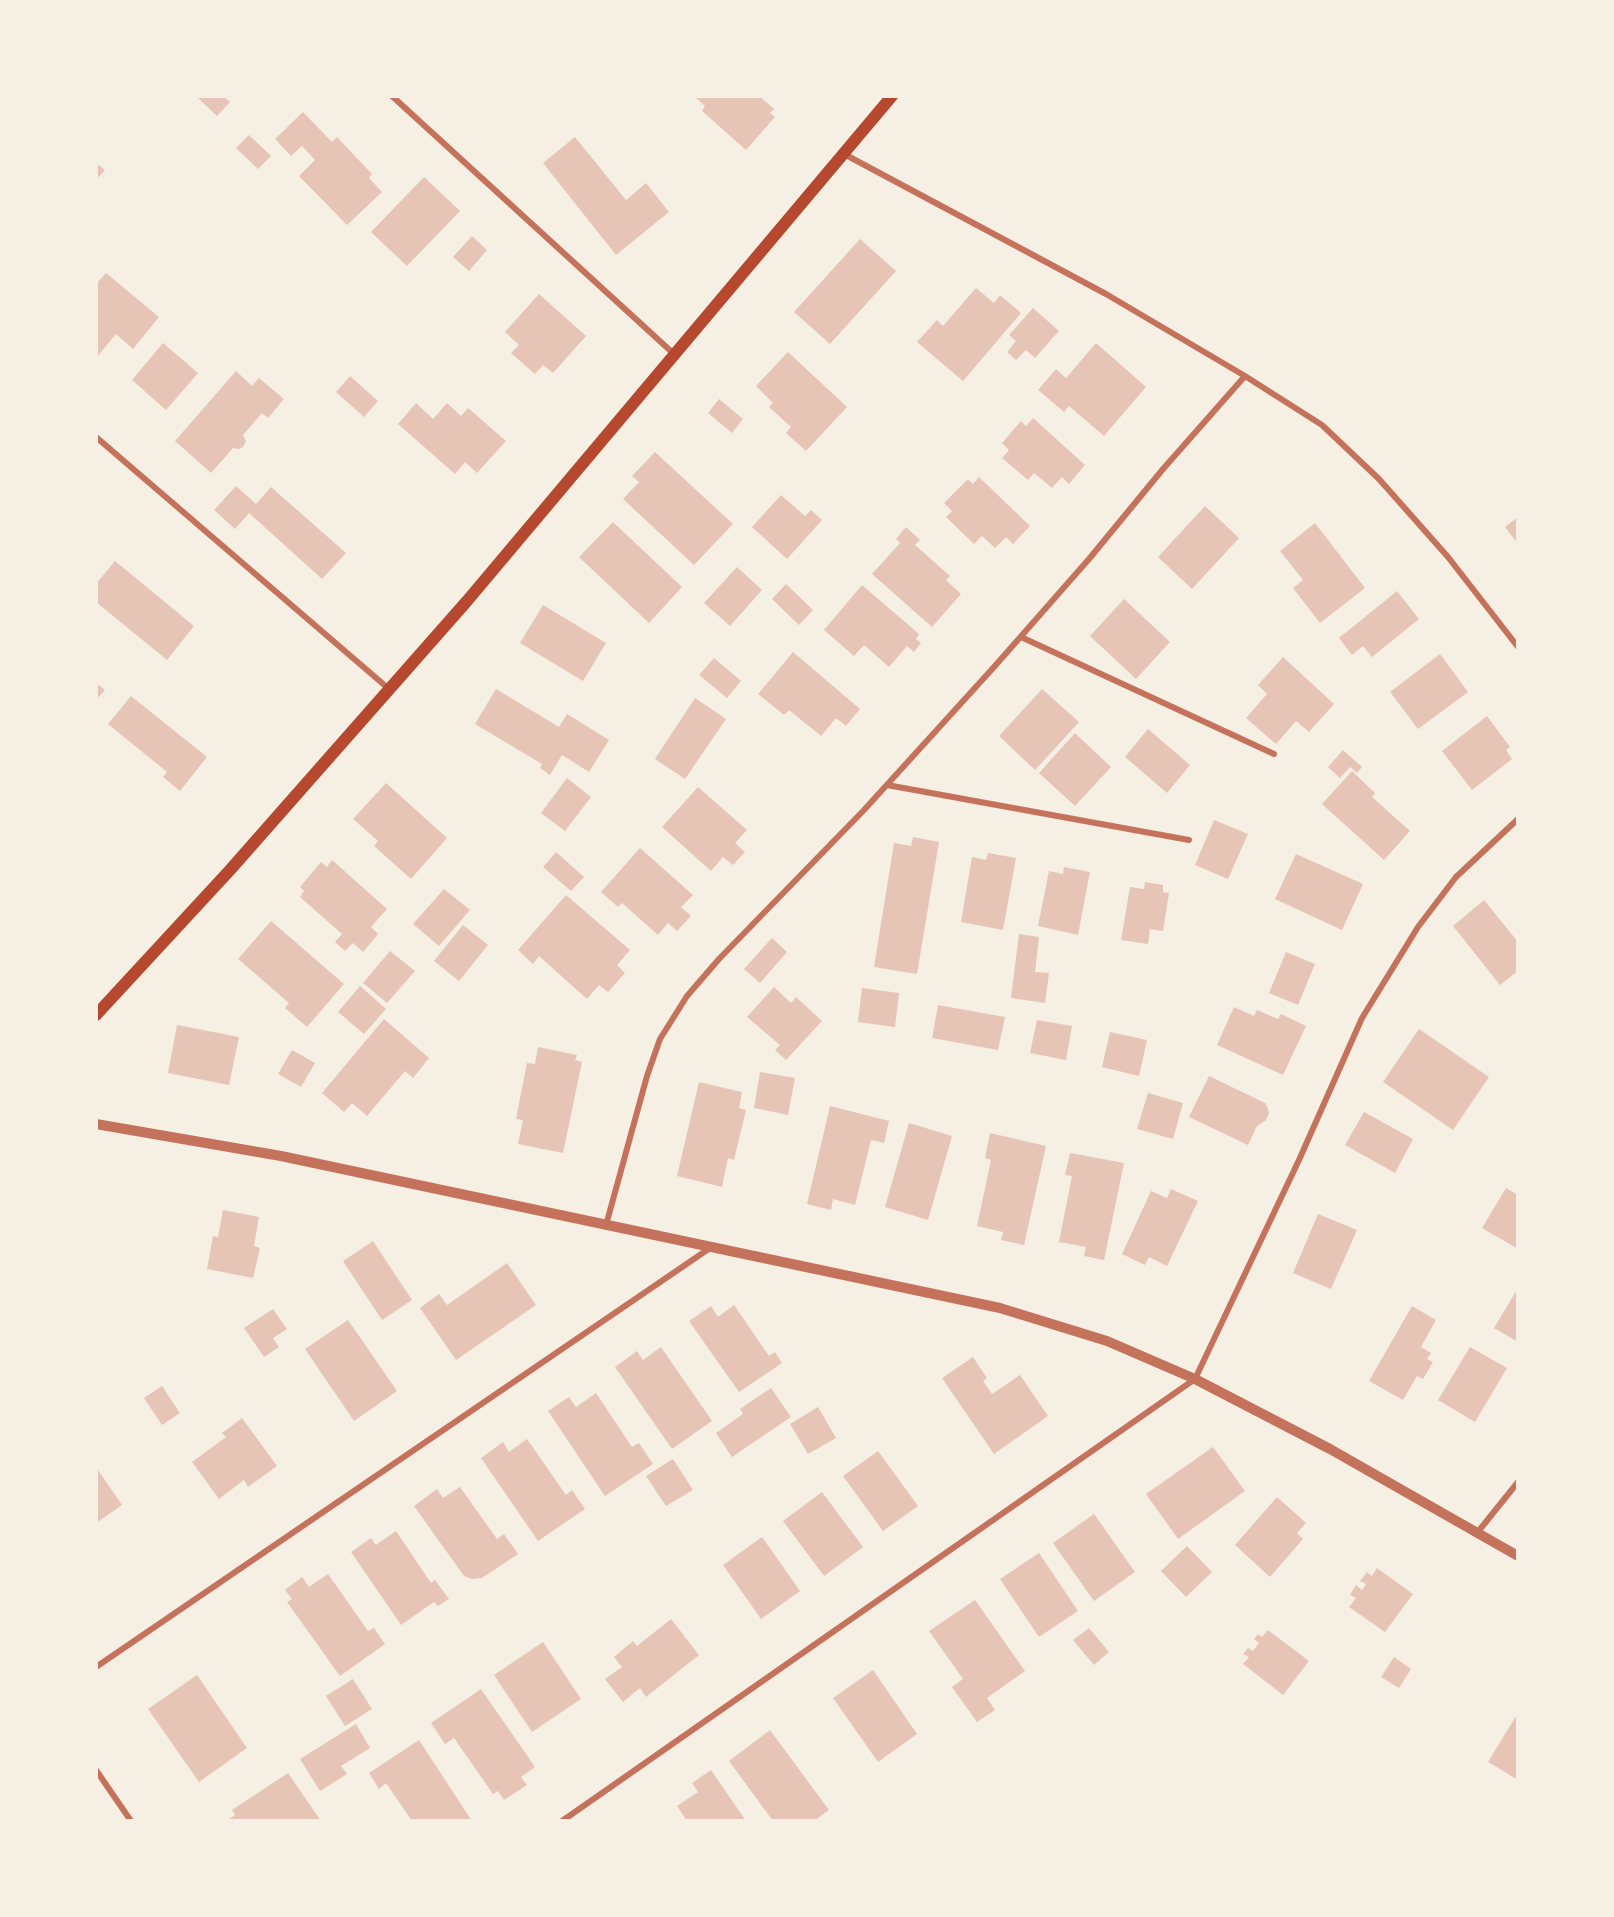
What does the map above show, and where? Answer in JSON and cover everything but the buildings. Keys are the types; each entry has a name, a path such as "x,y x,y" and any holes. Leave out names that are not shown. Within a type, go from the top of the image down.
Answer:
{"main road":[{"path":"96,1015 222,879 474,592 892,96"}],"street":[{"path":"392,96 674,354"},
{"path":"844,154 1106,294 1245,376 1322,425 1379,479 1448,557 1518,647"},
{"path":"606,1225 647,1076 660,1039 687,996 887,785 1021,637 1245,376"},
{"path":"96,437 388,689"},
{"path":"1021,637 1274,754"},
{"path":"887,785 1189,840"},
{"path":"562,1821 1195,1380 1299,1160 1362,1018 1418,927 1456,877 1518,819"},
{"path":"96,1124 280,1156 1000,1308 1107,1341 1195,1380 1330,1449 1518,1556"},
{"path":"96,1667 712,1247"},
{"path":"1477,1533 1518,1482"},
{"path":"96,1770 131,1821"}]}
